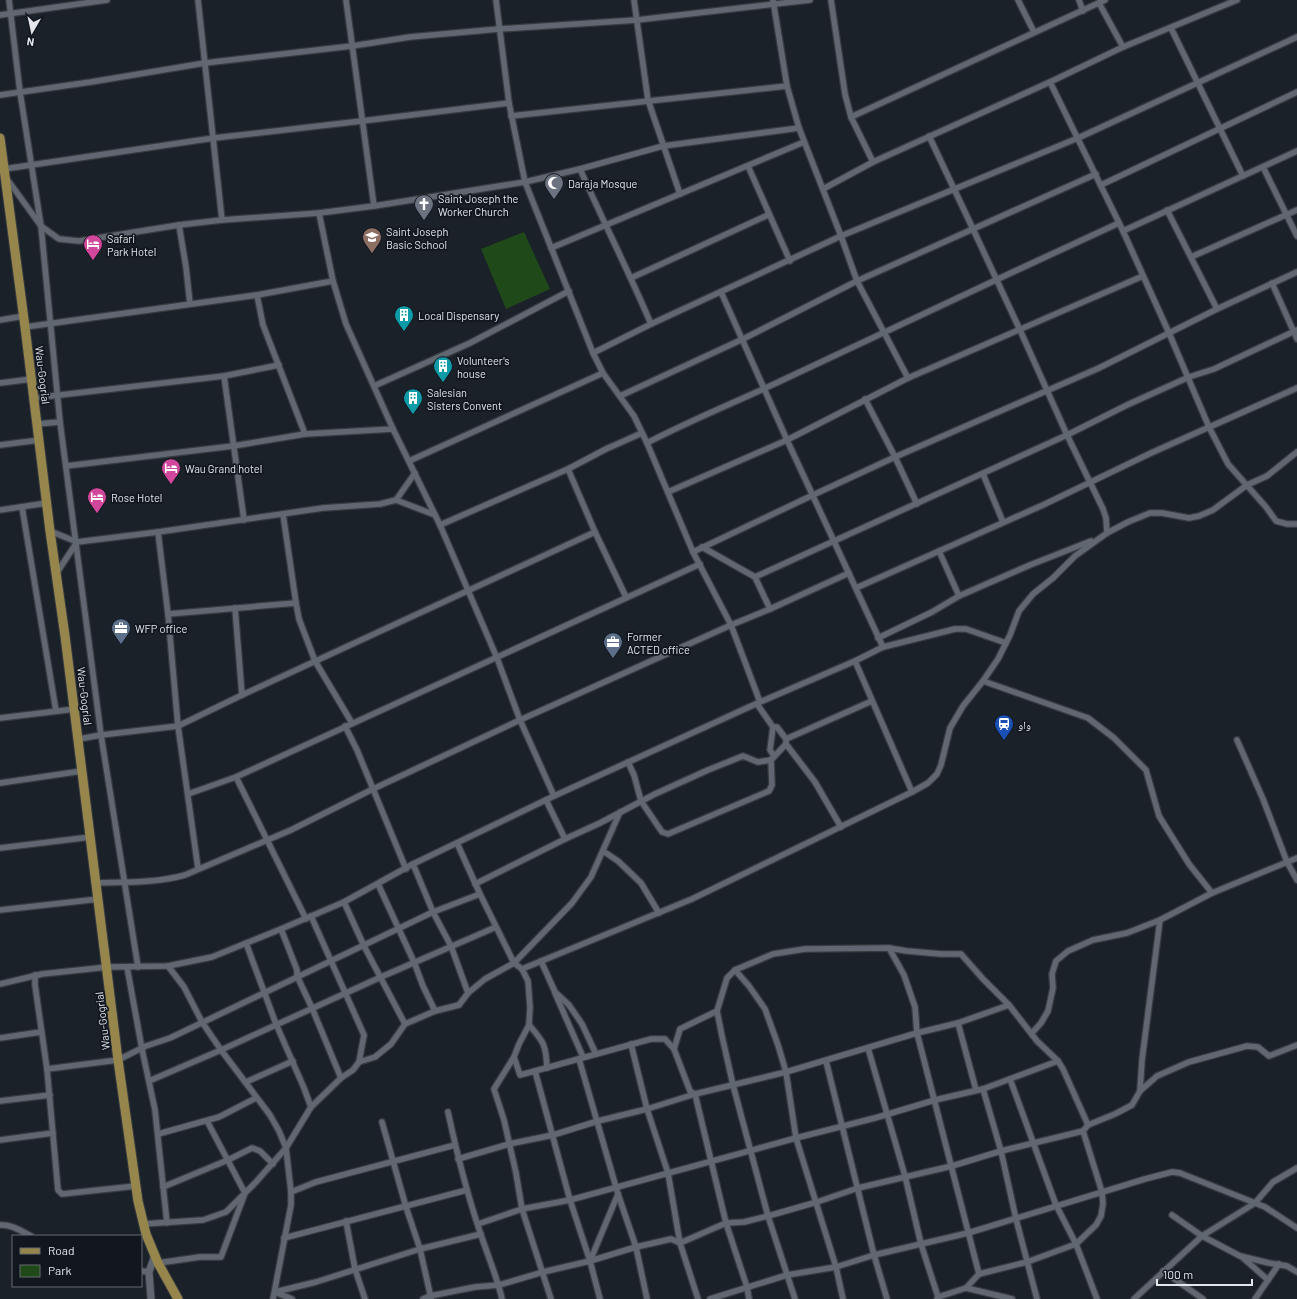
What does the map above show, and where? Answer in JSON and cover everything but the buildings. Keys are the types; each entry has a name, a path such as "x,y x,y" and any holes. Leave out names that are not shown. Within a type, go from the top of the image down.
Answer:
{"main road":[{"name":"Wau-Gogrial","path":"0,138 5,173 3,188 24,316 50,531 75,709 108,967 118,1060 136,1186 143,1224 156,1259 178,1299"}],"street":[{"path":"9,0 20,92 41,226 60,422 77,542 101,735 138,966"},
{"path":"0,15 107,0"},
{"path":"198,0 222,220"},
{"path":"346,0 374,206"},
{"path":"496,0 509,103 524,182 593,353 603,373 634,416 647,443 693,552 731,625 759,703 773,727 770,750 772,758 772,785 769,791 672,833 665,834 662,832 641,801 634,775 628,762"},
{"path":"634,0 648,100 680,194"},
{"path":"0,94 205,63 352,46 410,37 499,29 637,20 773,2 810,0"},
{"path":"831,0 845,94 851,117 873,162"},
{"path":"1018,0 1034,32"},
{"path":"1079,0 1083,11"},
{"path":"851,117 1105,0"},
{"path":"823,189 873,162 1050,82 1123,47 1237,0"},
{"path":"773,2 787,86 804,142 857,281 908,378"},
{"path":"1099,3 1123,47"},
{"path":"1171,28 1199,82 1244,176"},
{"path":"593,353 651,324 790,261 841,236 1078,138 1297,37"},
{"path":"1050,82 1123,231 1189,377 1209,426 1228,464 1266,507 1276,521 1287,524 1297,524"},
{"path":"511,116 787,86"},
{"path":"1101,184 1297,92"},
{"path":"509,103 214,138 31,165 5,173 41,226 60,239 79,241 179,225 222,220 319,213 374,206 524,182 580,169 663,146 799,128"},
{"path":"929,136 1020,330 1067,436 1103,509 1106,518 1107,533"},
{"path":"551,248 804,142"},
{"path":"1123,231 1297,151"},
{"path":"748,166 768,215 790,261"},
{"path":"1263,167 1297,236"},
{"path":"580,169 651,324"},
{"path":"620,396 743,339 857,281 1096,174"},
{"path":"1167,210 1218,309"},
{"path":"1191,257 1297,210"},
{"path":"319,213 332,282 346,324 393,429 440,525 497,658 520,720 554,796"},
{"path":"631,278 768,215"},
{"path":"647,443 675,428 764,389 996,279 1119,223"},
{"path":"179,225 190,304"},
{"path":"693,552 813,494 1100,368 1218,309 1297,272"},
{"path":"668,492 787,440 908,378 1143,276"},
{"path":"25,327 332,282"},
{"path":"1272,283 1295,331 1297,339"},
{"path":"374,386 470,343 569,291"},
{"path":"721,292 787,440 883,647"},
{"path":"257,294 263,325 305,434"},
{"path":"0,320 24,316"},
{"path":"755,578 1067,436 1127,405 1189,377 1214,369 1295,331"},
{"path":"34,398 224,376 279,365"},
{"path":"409,461 603,373"},
{"path":"224,376 244,520"},
{"path":"0,383 32,379"},
{"path":"856,588 1090,483 1209,426 1297,388"},
{"path":"865,399 917,504"},
{"path":"37,424 60,422"},
{"path":"66,466 233,446 305,434 393,429"},
{"path":"440,525 568,469 606,449 642,433"},
{"path":"0,445 40,440"},
{"path":"522,969 692,899 928,784 937,774 941,765 950,728 963,706 998,659 1019,611 1033,594 1053,578 1074,556 1107,533 1150,513 1162,513 1189,518 1200,516 1213,510 1247,485 1267,476 1297,452"},
{"path":"568,469 595,532 626,597"},
{"path":"396,500 415,473"},
{"path":"983,474 1004,522"},
{"path":"50,531 77,542 324,508 380,504 396,500 435,515"},
{"path":"0,510 47,503"},
{"path":"22,507 56,711"},
{"path":"283,514 299,619 315,661 352,723"},
{"path":"158,532 168,614 178,726 198,868"},
{"path":"78,739 178,726 595,532"},
{"path":"878,638 932,612 959,596 1099,538"},
{"path":"56,574 77,542"},
{"path":"702,547 755,578 770,610"},
{"path":"939,551 959,596"},
{"path":"188,794 236,777 700,564"},
{"path":"97,884 174,878 268,840 520,720 731,625 770,610 848,573"},
{"path":"168,614 296,603"},
{"path":"235,608 242,695"},
{"path":"0,984 35,975 108,967 168,966 212,957 344,902 413,864 554,796 855,661 883,647 955,629 966,629 1006,643"},
{"path":"855,661 912,792"},
{"path":"983,681 1088,718 1114,738 1146,770 1159,816 1189,864 1212,893"},
{"path":"475,884 565,838 702,773 743,756 758,762 772,758 786,741 872,701"},
{"path":"0,718 75,709"},
{"path":"345,726 357,750 406,868"},
{"path":"773,727 778,727 841,827"},
{"path":"1237,740 1263,799 1287,862 1297,880"},
{"path":"0,783 82,771"},
{"path":"143,1224 203,1220 226,1212 256,1182 286,1148 310,1107 341,1078 353,1070 359,1062 364,1035 346,993 331,960 236,777"},
{"path":"546,800 565,838"},
{"path":"359,1062 375,1057 391,1044 404,1024 436,1011 459,1005 468,993 485,979 514,963 572,903 591,877 620,812"},
{"path":"0,848 91,837"},
{"path":"457,843 475,884 514,963 522,969 528,981 530,1007 529,1025 514,1057 494,1089 509,1144 522,1209 551,1299"},
{"path":"603,851 618,861 641,883 659,913"},
{"path":"1032,1033 1041,1023 1048,1011 1053,988 1052,974 1056,961 1068,951 1093,940 1128,933 1160,920 1212,893 1297,858"},
{"path":"413,864 433,912 451,946 468,993"},
{"path":"378,884 414,962 422,986 436,1011"},
{"path":"47,1069 118,1060 170,1038 433,912 480,894"},
{"path":"0,910 99,900"},
{"path":"344,902 364,946 404,1024"},
{"path":"1140,1091 1142,1060 1160,920"},
{"path":"149,1081 221,1050 414,962 496,927"},
{"path":"281,929 297,970 297,976 341,1078"},
{"path":"246,943 276,1024 293,1061 310,1107"},
{"path":"794,1299 788,1275 768,1216 734,1085 717,1011 726,978 735,970 773,954 805,949 889,948 927,953 961,954 1009,1005 1038,1041 1058,1061 1088,1125"},
{"path":"889,948 904,975 915,1007 917,1033 979,1274"},
{"path":"541,962 555,992 581,1058 618,1194 636,1247 647,1299"},
{"path":"168,966 184,987 202,1022 221,1050 270,1115 286,1148 291,1205 273,1299"},
{"path":"127,967 155,1110 167,1223"},
{"path":"735,970 749,986 765,1009 778,1045 786,1072 796,1138 836,1267 843,1299"},
{"path":"35,975 35,985 50,1095 58,1190 62,1194 136,1186"},
{"path":"555,992 569,1005 582,1024 596,1054"},
{"path":"458,1159 509,1144 553,1135 695,1094 826,1061 917,1033 958,1023 1009,1005"},
{"path":"674,1049 680,1029 717,1011"},
{"path":"958,1023 976,1090"},
{"path":"529,1025 542,1039 547,1050 547,1068"},
{"path":"0,1038 41,1032"},
{"path":"514,1057 520,1075 631,1044 652,1039 665,1039 674,1049 690,1091 695,1094 726,1223 749,1299"},
{"path":"631,1044 647,1109 668,1173 680,1242 698,1299"},
{"path":"423,1299 475,1287 499,1285 636,1247 671,1239 680,1242 726,1223 744,1222 768,1216 858,1188 952,1166 1001,1151 1083,1131 1088,1125 1132,1105 1140,1091 1157,1076 1189,1062 1247,1046 1258,1047 1269,1056 1297,1045"},
{"path":"868,1048 905,1176 921,1244 937,1298 966,1288 979,1274 1027,1262 1076,1244 1096,1225 1102,1216 1102,1192 1083,1131"},
{"path":"246,1082 293,1061"},
{"path":"826,1061 874,1255 887,1299"},
{"path":"478,1224 522,1209 570,1200 617,1188 935,1100 983,1089 1058,1061"},
{"path":"535,1071 570,1200 590,1261 600,1299"},
{"path":"1010,1079 1056,1205 1076,1244 1097,1299"},
{"path":"983,1089 1001,1151 1016,1219 1037,1299"},
{"path":"0,1102 50,1095"},
{"path":"158,1134 219,1117 256,1098"},
{"path":"448,1112 458,1159 481,1234 499,1285 502,1299"},
{"path":"150,1299 149,1272 156,1259 221,1257 245,1193 207,1121"},
{"path":"382,1122 394,1160 406,1207 420,1249 431,1298"},
{"path":"0,1140 53,1133"},
{"path":"291,1192 316,1182 455,1145"},
{"path":"163,1187 228,1160 252,1148 260,1151 272,1164"},
{"path":"1134,1299 1202,1236 1255,1203 1273,1182 1297,1168"},
{"path":"710,1299 788,1275 836,1267 874,1255 968,1233 1016,1219 1056,1205 1172,1172 1180,1173 1265,1207 1297,1228"},
{"path":"284,1238 467,1190"},
{"path":"590,1261 618,1194"},
{"path":"1172,1214 1202,1236 1240,1256 1268,1280"},
{"path":"346,1221 355,1269 365,1299"},
{"path":"0,1225 8,1225 29,1235"},
{"path":"275,1292 316,1282 420,1249 481,1234"},
{"path":"1240,1256 1287,1266 1297,1272"},
{"path":"1255,1299 1279,1264"},
{"path":"142,1271 149,1272"},
{"path":"1163,1271 1203,1299"},
{"path":"966,1288 1012,1299"},
{"path":"275,1292 292,1299"}],"green space":[{"path":"524,232 550,289 506,309 481,249"}],"place":[{"name":"Daraja Mosque","path":"554,200"},
{"name":"Saint Joseph the Worker Church","path":"424,221"},
{"name":"Saint Joseph Basic School","path":"372,254"},
{"name":"Safari Park Hotel","path":"93,261"},
{"name":"Local Dispensary","path":"404,332"},
{"name":"Volunteer's house","path":"443,383"},
{"name":"Salesian Sisters Convent","path":"413,415"},
{"name":"Wau Grand hotel","path":"171,485"},
{"name":"Rose Hotel","path":"97,514"},
{"name":"WFP office","path":"121,645"},
{"name":"Former ACTED office","path":"613,659"},
{"name":"واو","path":"1004,741"}]}
